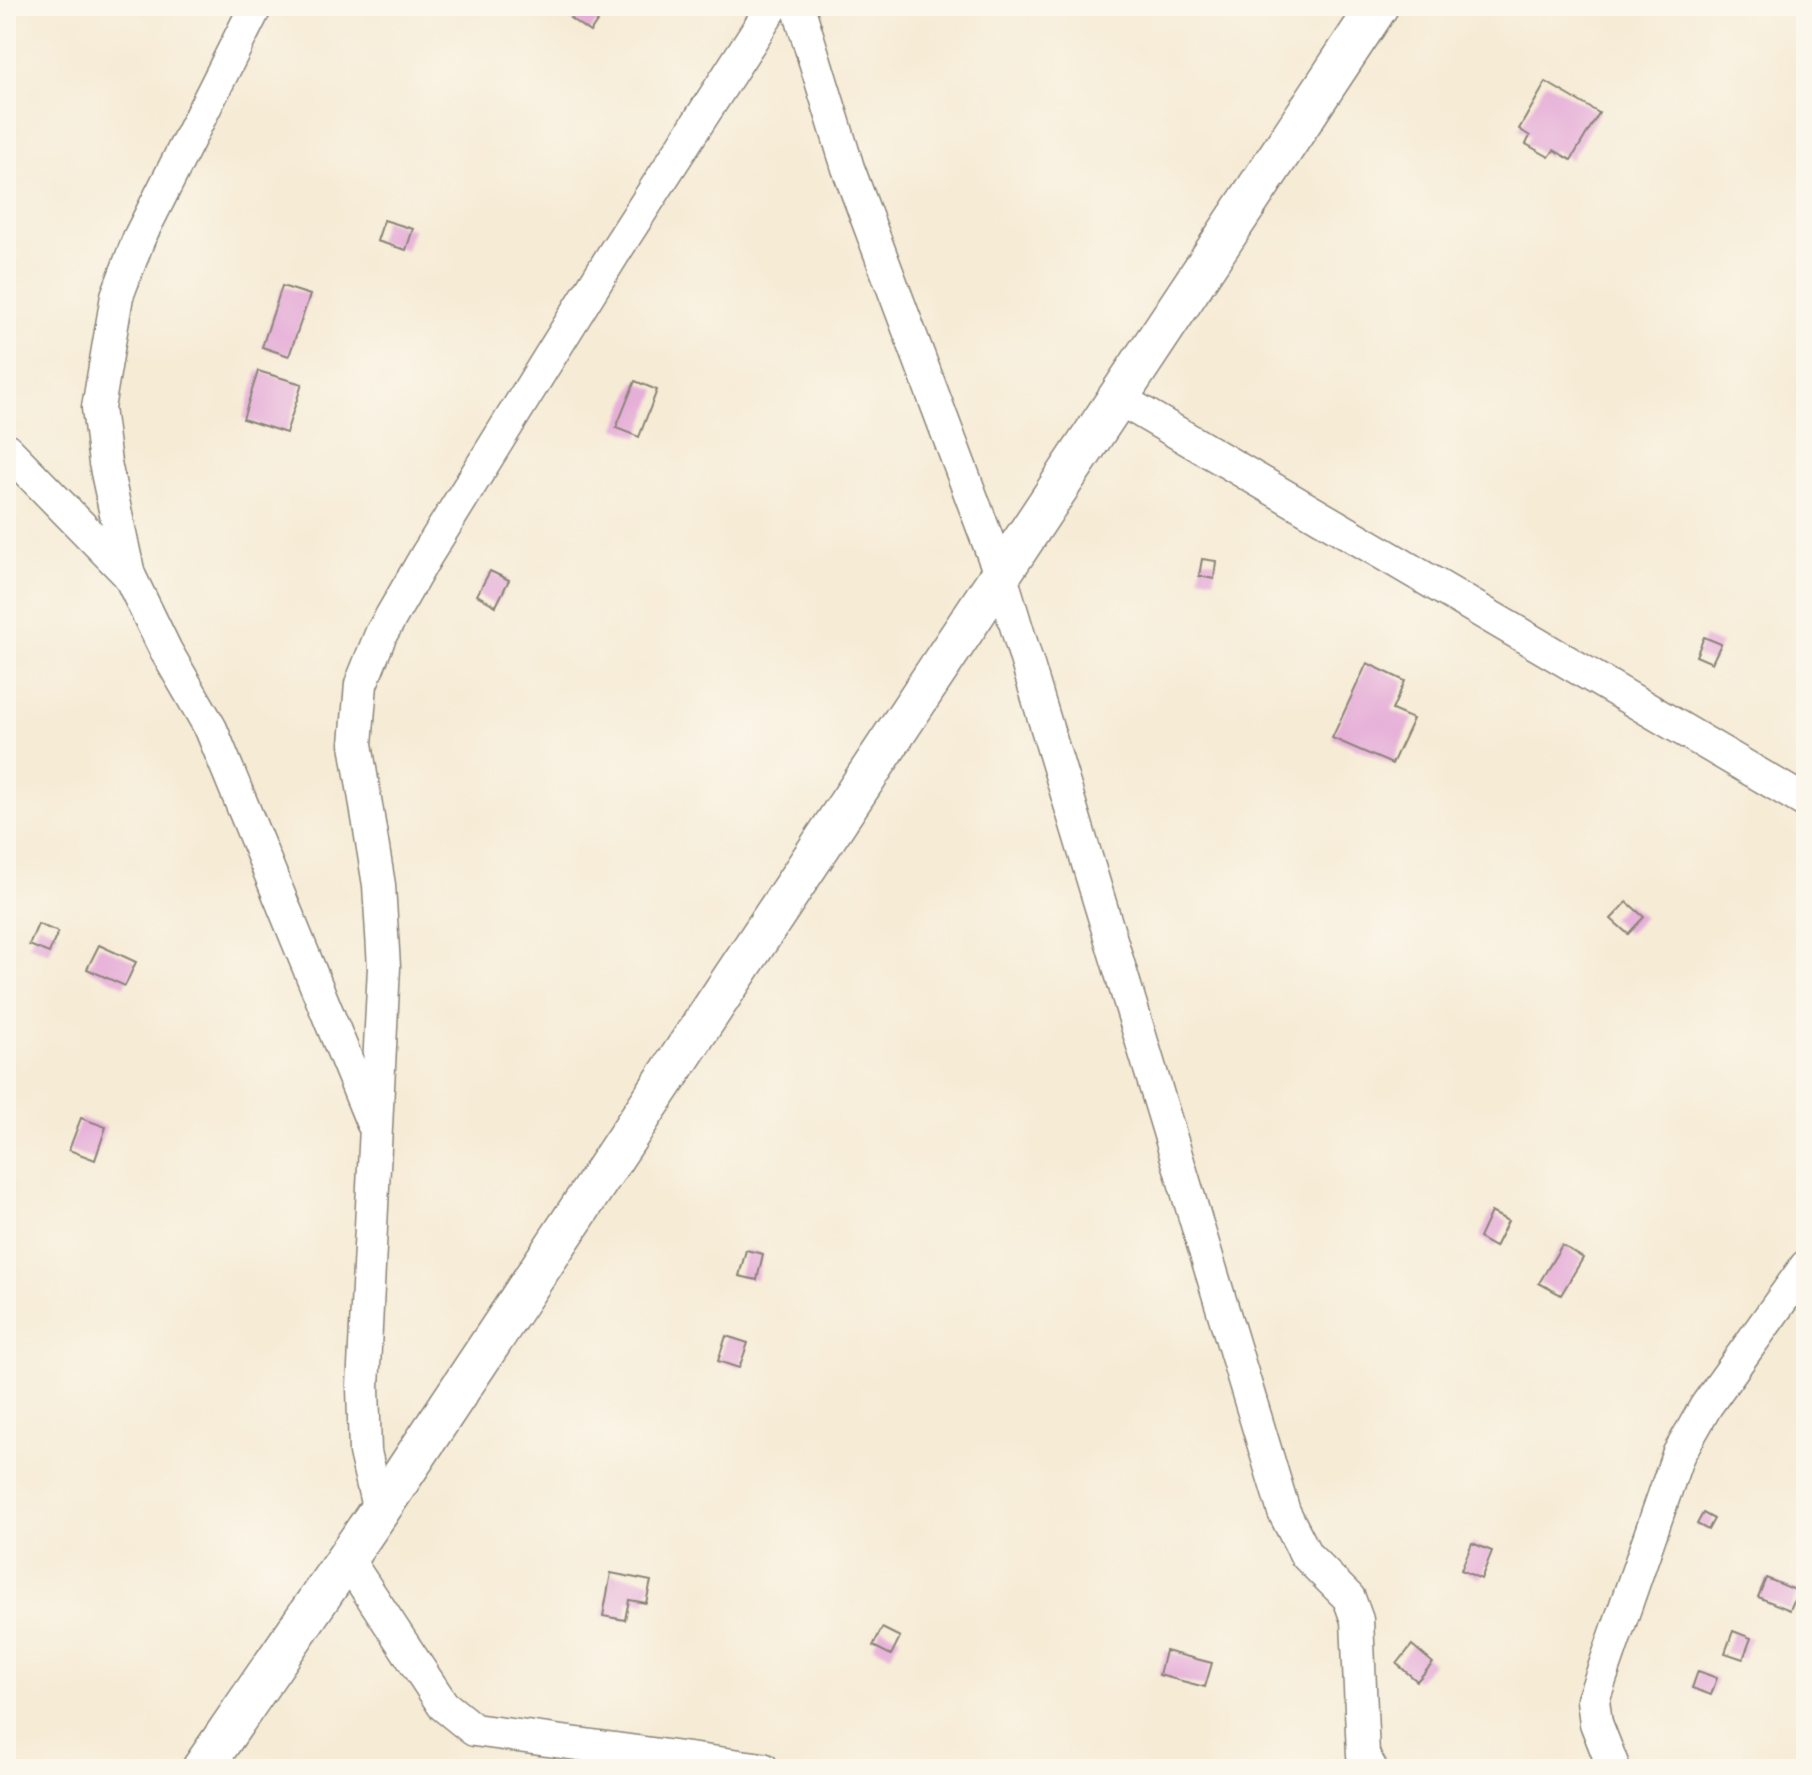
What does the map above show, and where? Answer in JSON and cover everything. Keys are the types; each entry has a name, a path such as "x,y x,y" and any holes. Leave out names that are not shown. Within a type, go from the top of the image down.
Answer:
{"street":[{"path":"256,6 232,46 139,238 117,296 98,408 105,463 129,575 166,651 211,729 375,1130"},
{"path":"379,1511 365,1452 363,1387 384,967 379,885 356,744 361,684 381,634 418,570 614,253 773,6"},
{"path":"798,6 848,168 1001,576 1284,1512 1306,1555 1349,1598 1357,1620 1363,1755 1371,1769"},
{"path":"202,1769 347,1559 1378,6"},
{"path":"1118,398 1806,802"},
{"path":"6,449 129,575"},
{"path":"1614,1769 1596,1723 1593,1700 1663,1493 1678,1455 1706,1406 1806,1266"},
{"path":"347,1559 443,1705 474,1730 763,1769"}],"building":[{"path":"579,6 608,6 590,32 570,18"},
{"path":"1546,82 1599,113 1571,160 1554,150 1549,157 1526,144 1530,136 1519,129"},
{"path":"384,220 413,229 406,250 377,241"},
{"path":"282,286 310,295 289,356 262,347"},
{"path":"258,371 302,384 286,433 243,419"},
{"path":"635,381 657,390 639,437 616,428"},
{"path":"1202,559 1216,561 1214,579 1199,576"},
{"path":"490,571 509,580 496,606 477,595"},
{"path":"1704,637 1721,644 1712,663 1696,656"},
{"path":"1367,663 1405,681 1392,710 1413,719 1392,764 1332,738"},
{"path":"1627,902 1644,917 1628,934 1611,919"},
{"path":"38,924 58,932 49,953 29,945"},
{"path":"99,945 136,962 125,986 87,969"},
{"path":"6,993 14,994 10,1021 6,1021"},
{"path":"81,1118 106,1127 95,1160 69,1150"},
{"path":"1491,1212 1508,1221 1495,1247 1479,1238"},
{"path":"1562,1245 1583,1258 1561,1295 1539,1283"},
{"path":"746,1250 763,1254 757,1280 739,1276"},
{"path":"726,1336 748,1343 739,1368 718,1361"},
{"path":"1703,1513 1714,1519 1708,1530 1697,1524"},
{"path":"1472,1543 1492,1551 1481,1579 1461,1570"},
{"path":"611,1573 651,1581 646,1603 629,1600 625,1620 603,1616"},
{"path":"1766,1578 1798,1591 1790,1610 1758,1597"},
{"path":"882,1628 900,1637 891,1655 873,1646"},
{"path":"1733,1631 1751,1638 1743,1659 1725,1653"},
{"path":"1412,1645 1433,1663 1417,1681 1397,1664"},
{"path":"1165,1651 1212,1663 1205,1687 1159,1675"},
{"path":"1698,1671 1717,1678 1711,1695 1692,1688"}]}
